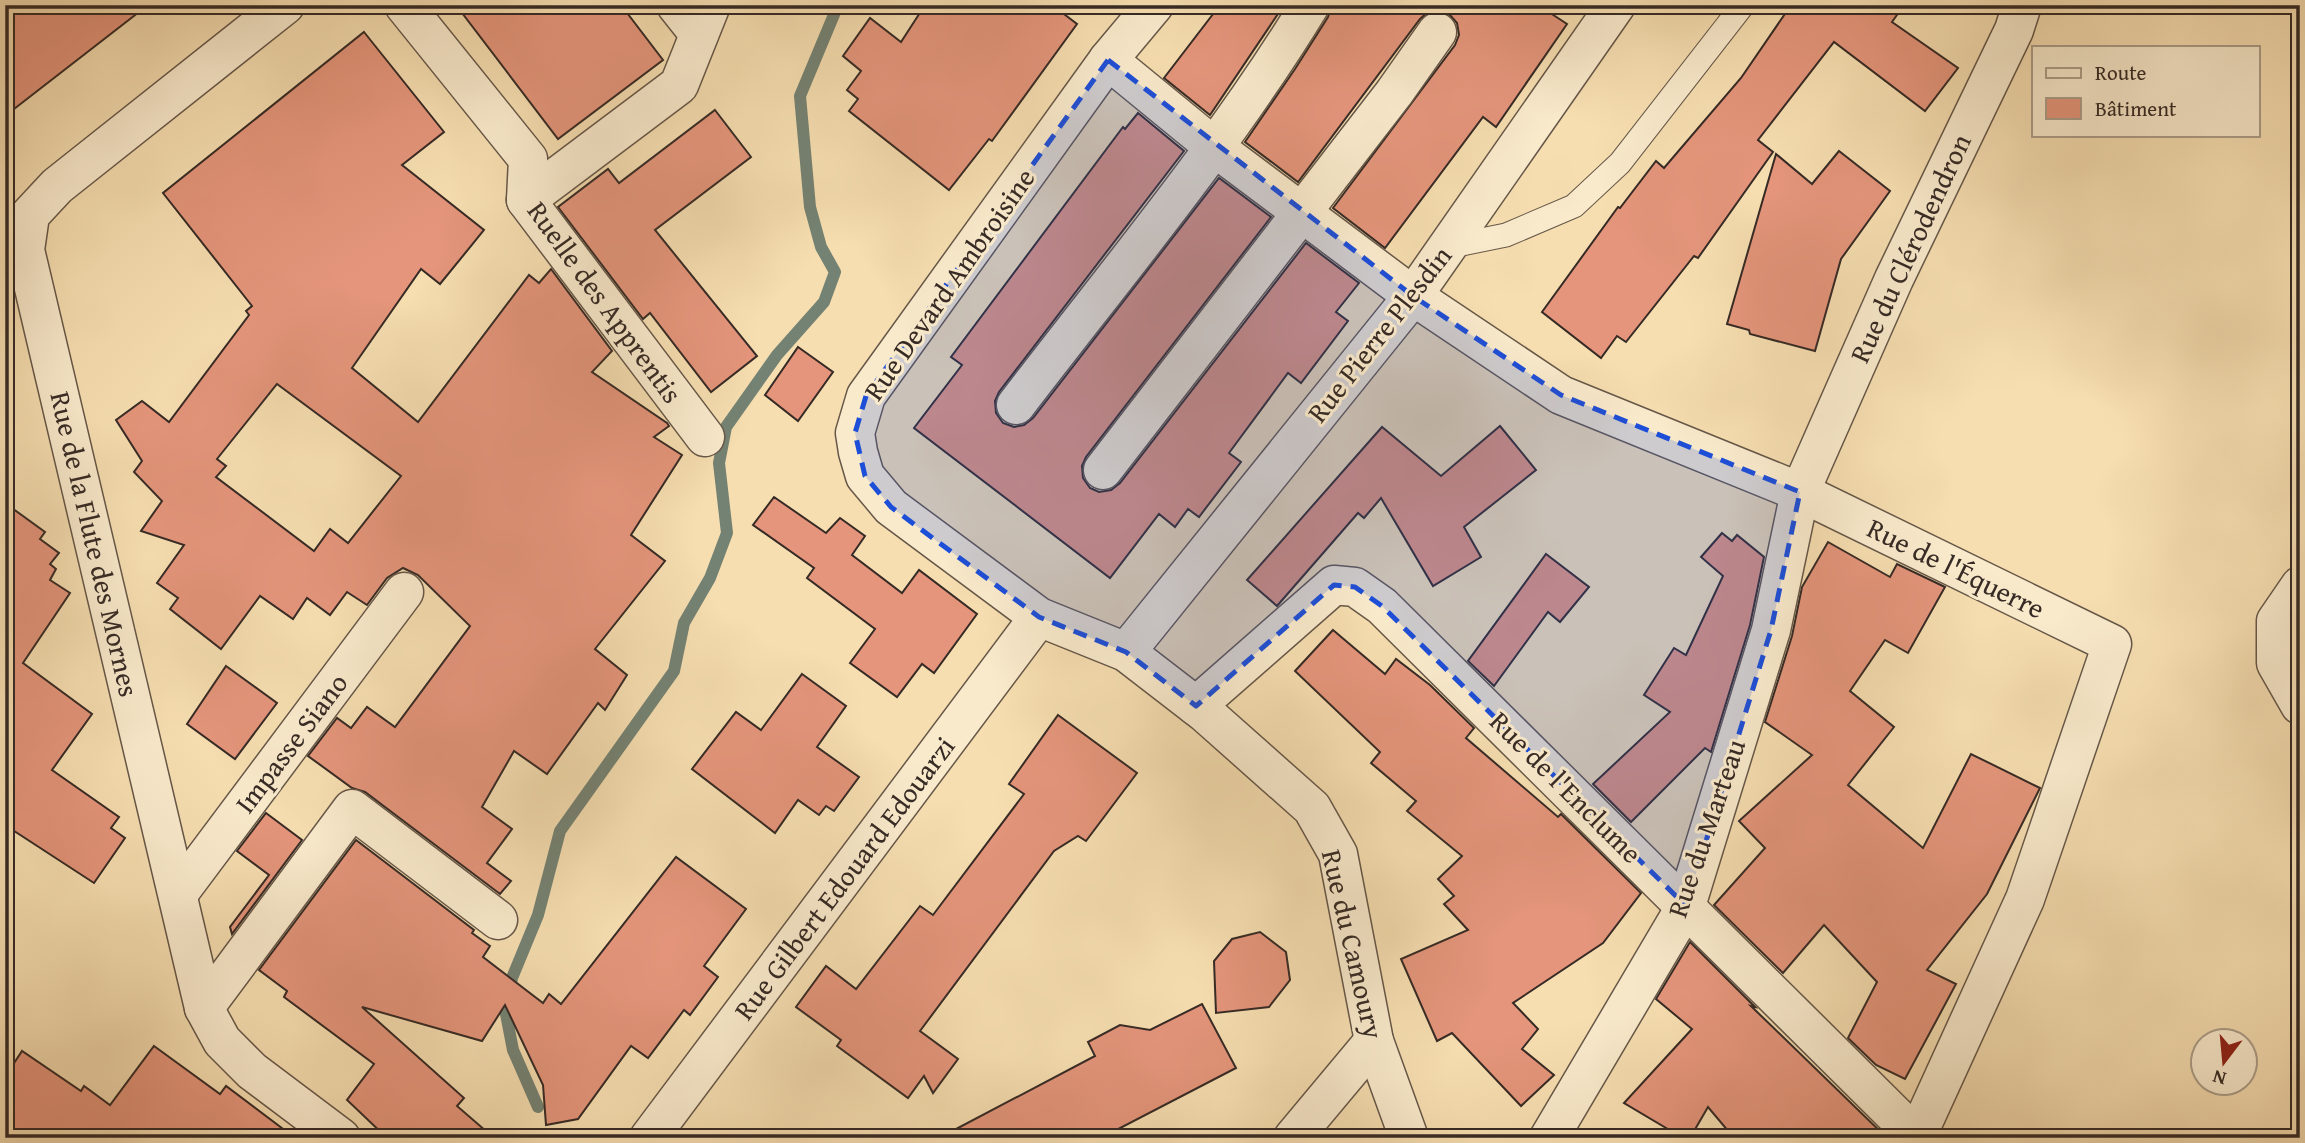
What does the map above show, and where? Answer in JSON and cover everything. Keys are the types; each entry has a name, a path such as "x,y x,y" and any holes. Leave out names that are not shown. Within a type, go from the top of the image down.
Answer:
{"street":[{"name":"Rue de la Flute des Mornes","path":"285,5 57,186 30,215 25,250 204,1008 222,1041 253,1071 341,1138"},
{"name":"Ruelle des Apprentis","path":"404,5 527,159 526,200 705,437"},
{"name":"Rue Devard Ambroisine","path":"1154,5 1108,60 866,396 855,433 865,476 891,507 1039,617 1126,652 1201,710"},
{"path":"1016,405 1213,146 1282,51 1310,5"},
{"name":"Rue Pierre Plesdin","path":"1126,652 1413,296 1616,5"},
{"name":"Rue du Clérodendron","path":"1800,492 1894,279 2014,30 2022,5"},
{"path":"526,200 679,85 695,15"},
{"path":"1103,470 1300,211 1394,93 1437,32"},
{"name":"Rue de l'Équerre","path":"1108,60 1213,146 1413,296 1560,395 1800,492 2112,645 2025,899 1917,1137"},
{"name":"Rue du Marteau","path":"1549,1138 1686,906 1771,630 1800,492"},
{"name":"Rue de l'Enclume","path":"1201,710 1334,585 1354,587 1392,616 1917,1137"},
{"path":"2300,586 2276,621 2276,663 2300,705"},
{"name":"Impasse Siano","path":"178,894 404,592"},
{"name":"Rue Gilbert Edouard Edouarzi","path":"649,1138 1039,617"},
{"name":"Rue du Camoury","path":"1201,710 1312,808 1338,853 1374,1041 1409,1138"},
{"path":"204,1008 352,809 498,920"},
{"path":"1293,1138 1374,1041"}],"lane":[{"path":"1447,247 1506,235 1574,206 1620,163 1743,5"}],"highlighted area":[{"path":"1108,60 1413,296 1561,395 1800,492 1771,630 1686,906 1382,606 1355,587 1334,585 1196,706 1126,652 1039,617 891,507 865,476 855,433 866,396"}],"building":[{"path":"5,5 148,5 5,116"},
{"path":"456,5 621,5 663,60 558,139"},
{"path":"925,5 1052,5 1077,24 992,141 989,139 949,190 849,111 858,99 847,90 861,71 843,56 870,18 901,42"},
{"path":"1220,5 1284,5 1210,115 1164,78"},
{"path":"1332,5 1538,5 1567,24 1496,127 1483,117 1385,248 1333,208 1455,45 1459,35 1457,23 1450,15 1440,10 1428,12 1420,19 1298,182 1245,142 1295,69 1328,17"},
{"path":"1785,5 1904,5 1892,22 1958,68 1925,111 1834,42 1758,140 1773,152 1698,258 1694,256 1626,342 1617,336 1601,358 1542,312 1618,207 1620,208 1656,161 1664,168 1741,78 1789,8"},
{"path":"364,32 444,132 402,165 484,230 440,284 421,269 352,368 418,422 529,275 539,283 551,269 612,351 592,372 669,426 654,437 682,455 631,535 665,561 595,649 627,675 605,710 598,703 547,774 514,751 482,807 512,829 487,863 511,881 500,894 365,792 352,788 308,756 337,718 351,728 367,707 395,727 470,626 418,575 403,568 387,578 367,605 347,592 330,615 307,598 293,619 260,596 221,649 170,609 178,598 157,583 184,545 141,531 162,501 134,472 142,461 116,420 142,401 169,422 249,315 246,311 252,306 163,193","holes":["277,384 401,476 348,543 330,529 314,551 216,477 226,466 217,459"]},
{"path":"715,110 751,157 655,230 757,356 711,392 650,313 643,319 558,207 608,169 619,183"},
{"path":"1138,113 1184,151 999,392 995,401 996,413 1003,423 1014,427 1024,425 1033,418 1219,178 1271,217 1086,457 1082,466 1083,478 1090,488 1099,492 1111,490 1120,483 1306,243 1359,283 1336,312 1348,321 1301,383 1288,373 1229,453 1241,462 1199,517 1188,509 1175,527 1159,514 1110,578 914,428 962,365 951,357 1123,127 1125,129"},
{"path":"1839,151 1890,191 1841,259 1815,351 1750,334 1749,330 1727,324 1776,154 1812,184"},
{"path":"798,347 833,372 798,421 765,395"},
{"path":"1500,426 1536,470 1464,527 1481,557 1433,586 1381,498 1364,518 1358,513 1277,606 1247,580 1382,427 1441,476"},
{"path":"774,497 826,533 840,518 865,536 852,555 902,593 919,570 977,614 934,673 922,664 897,697 850,663 875,629 807,578 814,568 753,525"},
{"path":"5,503 45,532 40,539 59,553 50,564 56,569 50,580 70,593 23,663 92,714 52,770 119,817 111,828 125,838 94,883 5,825"},
{"path":"1722,533 1732,541 1737,535 1764,557 1750,625 1711,752 1705,748 1631,822 1593,784 1670,712 1644,695 1674,648 1686,655 1723,576 1701,557"},
{"path":"1828,542 1890,577 1897,564 1945,587 1908,653 1885,640 1850,691 1894,727 1848,785 1923,848 1971,754 2040,788 1987,894 1927,970 1956,984 1905,1079 1876,1065 1848,1038 1877,982 1824,925 1783,973 1714,905 1765,848 1739,821 1812,755 1765,722 1792,636 1802,587"},
{"path":"1546,554 1589,587 1560,622 1548,612 1494,686 1468,661"},
{"path":"1333,630 1385,674 1396,659 1430,685 1474,728 1466,738 1558,817 1561,814 1641,893 1603,943 1513,1003 1538,1029 1522,1049 1554,1075 1521,1106 1452,1033 1437,1041 1401,959 1468,930 1444,904 1454,896 1438,879 1462,856 1407,811 1416,801 1371,763 1380,752 1295,671"},
{"path":"226,666 277,703 235,759 187,724"},
{"path":"802,674 846,706 817,747 859,777 834,811 826,806 819,815 798,800 775,833 692,769 736,712 761,730"},
{"path":"1058,715 1137,773 1086,841 1078,836 1054,851 920,1031 958,1059 933,1093 924,1076 908,1098 837,1046 841,1040 796,1007 826,966 856,989 920,906 933,915 1024,794 1009,784"},
{"path":"266,813 302,840 232,934 230,927 269,875 237,851"},
{"path":"356,840 474,930 472,933 490,946 483,957 543,1003 549,994 561,1004 676,857 746,909 704,966 718,977 690,1015 684,1010 648,1058 631,1046 578,1119 546,1125 543,1085 505,1005 482,1041 362,1007 464,1098 457,1106 494,1138 387,1138 347,1100 374,1064 284,997 287,991 259,970"},
{"path":"1260,932 1286,952 1290,980 1269,1007 1216,1013 1214,961 1232,939"},
{"path":"1690,942 1755,1007 1751,1006 1887,1138 1734,1138 1708,1107 1690,1138 1683,1138 1624,1103 1692,1029 1656,999"},
{"path":"1202,1004 1236,1068 1101,1138 939,1138 1095,1056 1088,1042 1120,1025 1150,1030"},
{"path":"154,1046 220,1094 226,1086 295,1138 23,1138 5,1126 5,1077 22,1051 81,1091 84,1086 110,1105"}],"waterway":[{"path":"538,1107 513,1050 506,1014 512,978 538,915 560,831 674,671 684,623 710,578 727,533 719,463 726,427 777,355 824,302 835,272 821,247 810,207 800,96 838,5"}]}
